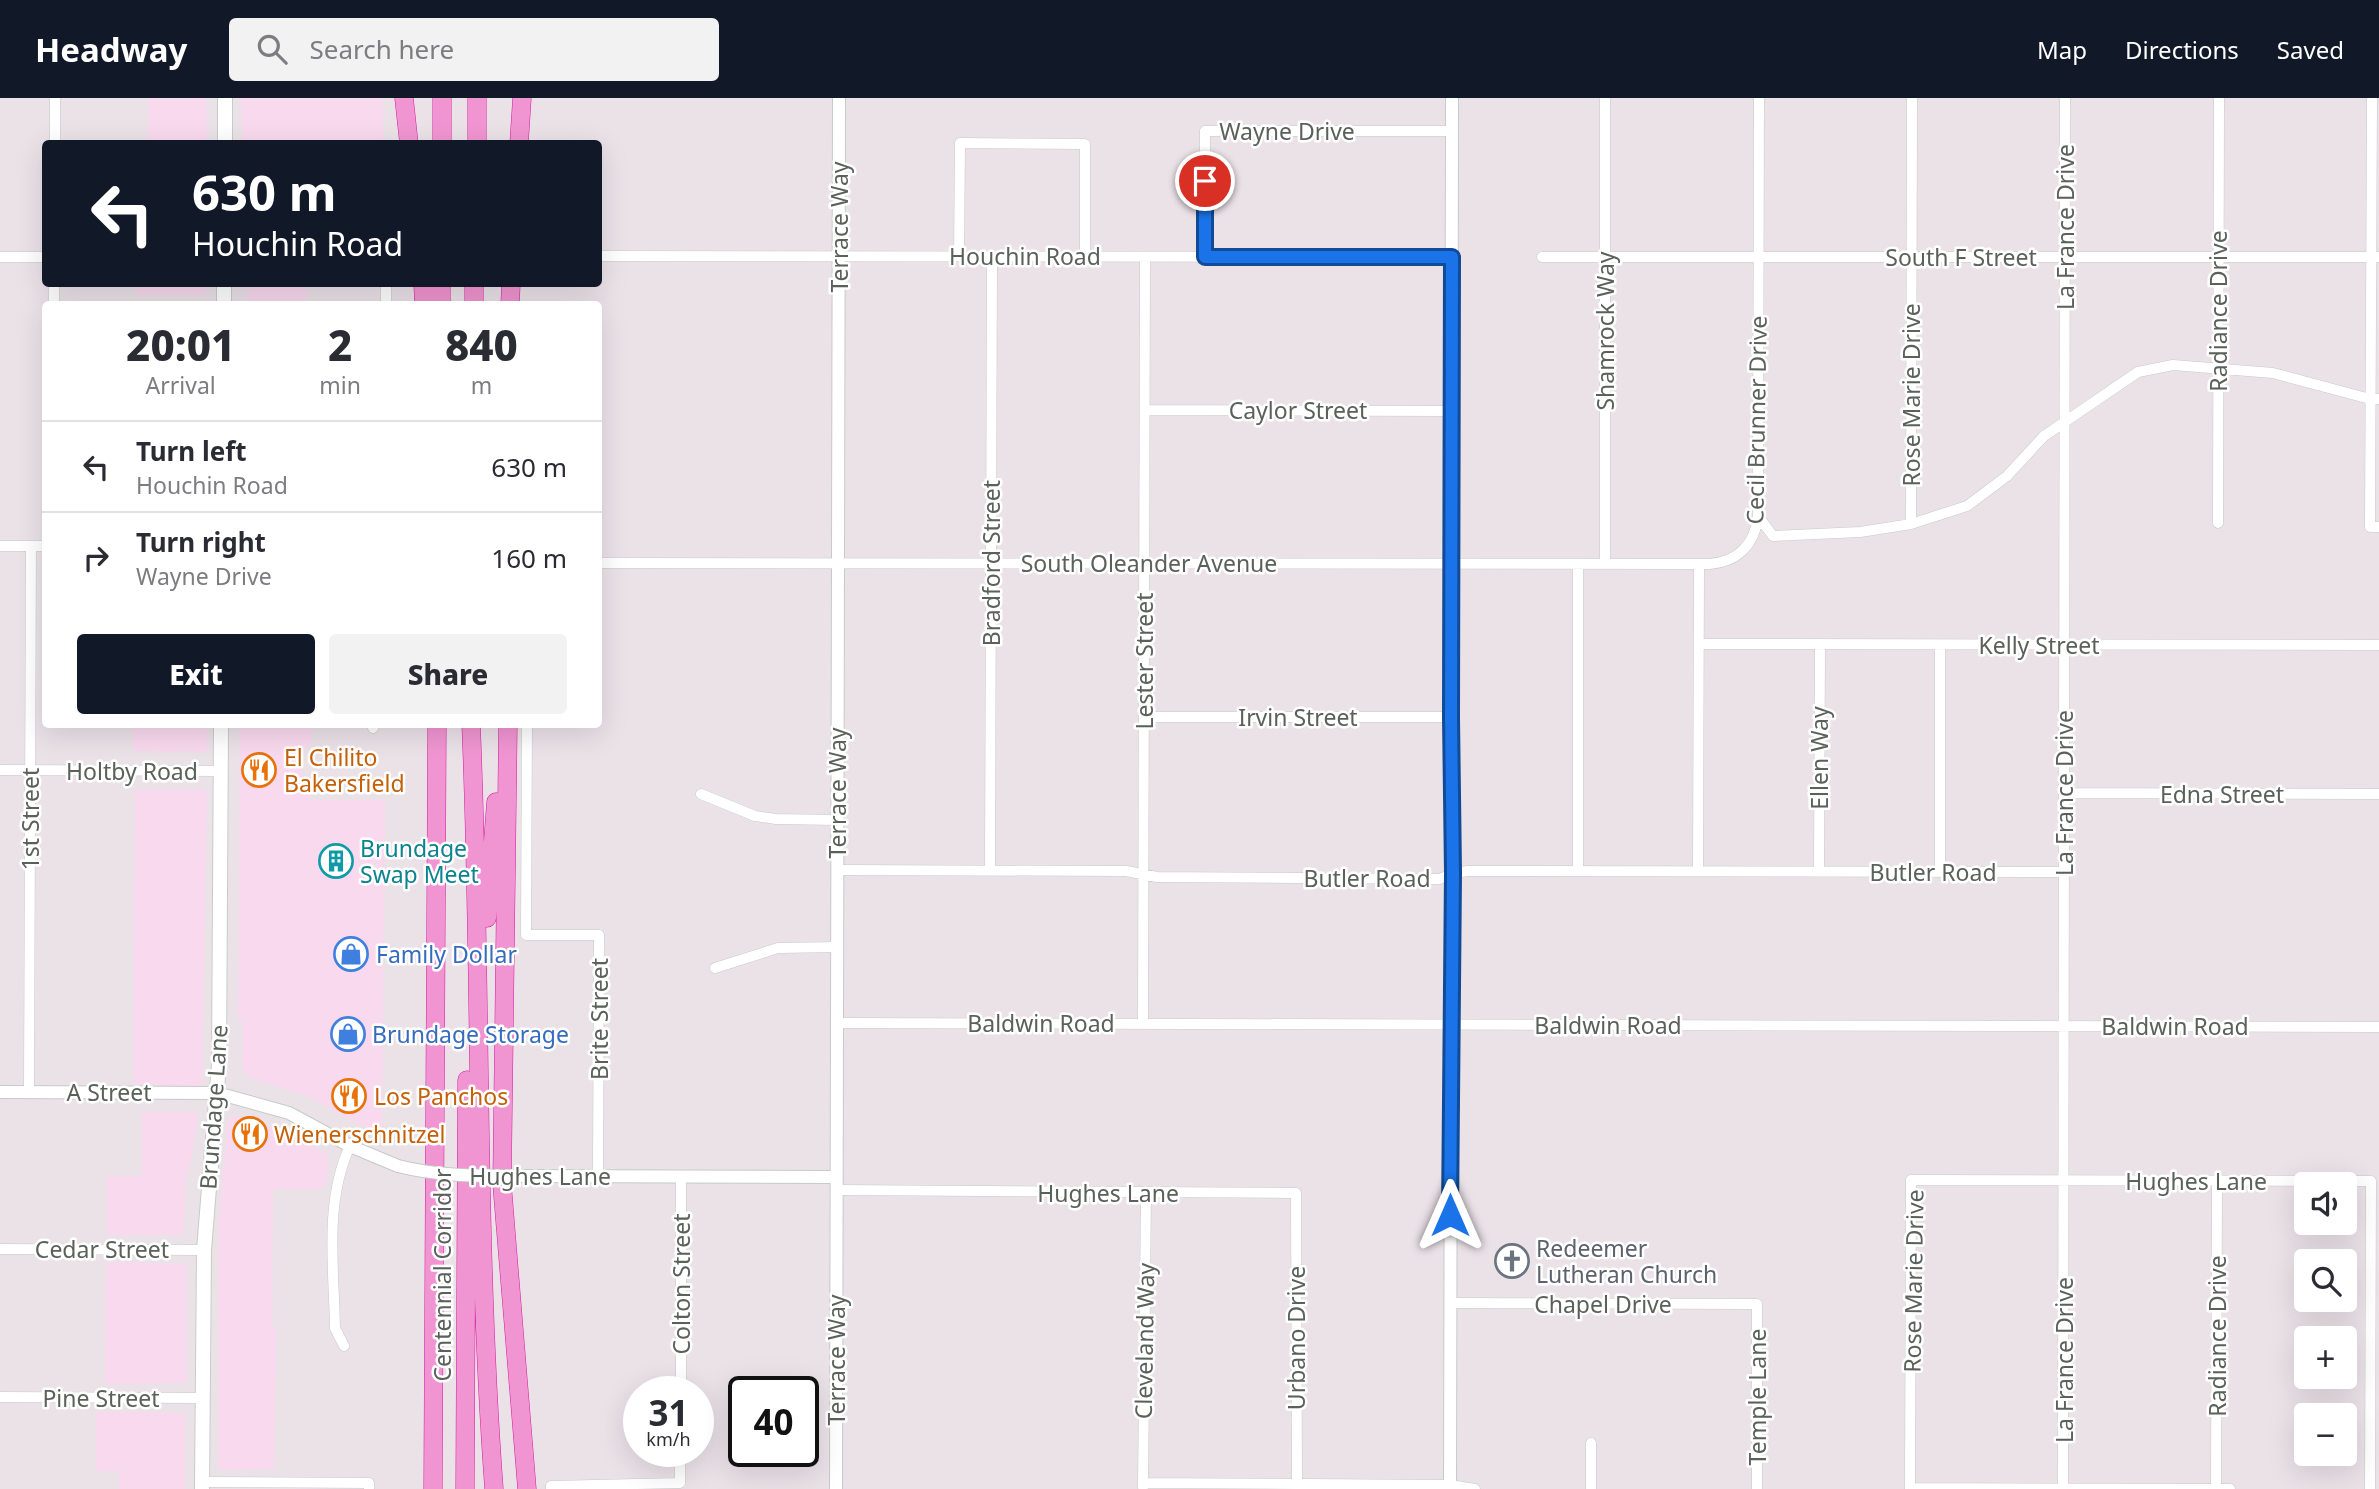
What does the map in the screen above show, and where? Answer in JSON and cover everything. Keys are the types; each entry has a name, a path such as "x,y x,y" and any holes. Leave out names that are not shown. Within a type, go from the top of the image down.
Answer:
{"highway":[{"path":"404,98 409,140"},
{"path":"442,98 442,140"},
{"path":"477,98 477,140"},
{"path":"519,140 522,98"},
{"path":"433,1489 437,728"},
{"path":"469,728 477,885 484,1321 494,1489"},
{"name":"Centennial Corridor","path":"465,1489 469,728"},
{"path":"477,986 484,954 502,728"},
{"path":"508,728 502,1184 527,1489"}],"main road":[{"path":"225,98 225,140"},
{"name":"Brundage Lane","path":"202,1486 204,1250 218,1093 221,728"}],"street":[{"path":"55,98 55,140"},
{"name":"Terrace Way","path":"836,1489 839,98"},
{"path":"1450,1487 1453,873 1452,98"},
{"name":"Shamrock Way","path":"1605,98 1605,564"},
{"name":"Cecil Brunner Drive","path":"1699,564 1718,564 1740,554 1754,536 1758,516 1759,98"},
{"name":"Rose Marie Drive","path":"1911,524 1912,98"},
{"name":"La France Drive","path":"2063,1489 2065,98"},
{"name":"Radiance Drive","path":"2218,523 2219,98"},
{"path":"2374,105 2375,399 2371,527 2379,527"},
{"name":"Wayne Drive","path":"1205,257 1205,131 1452,131"},
{"path":"959,256 960,143 1085,144 1085,257"},
{"name":"Houchin Road","path":"602,256 1452,257"},
{"name":"Bradford Street","path":"990,870 992,256"},
{"path":"0,257 42,257"},
{"name":"Lester Street","path":"1143,1024 1145,257"},
{"name":"South F Street","path":"1542,257 2375,257"},
{"path":"1758,516 1773,536 1860,532 1911,524 1967,506 2007,477 2044,436 2138,372 2173,365 2273,373 2375,399"},
{"name":"Caylor Street","path":"1145,410 1452,411"},
{"path":"0,546 42,546"},
{"name":"1st Street","path":"29,1092 32,546"},
{"name":"South Oleander Avenue","path":"602,563 1699,564"},
{"path":"1578,564 1578,871"},
{"path":"1698,872 1699,564"},
{"name":"Kelly Street","path":"1699,644 2379,645"},
{"name":"Ellen Way","path":"1819,644 1819,872"},
{"path":"1940,645 1940,872"},
{"name":"Irvin Street","path":"1144,717 1451,717"},
{"name":"Brite Street","path":"527,728 526,935 599,935 598,1177"},
{"name":"Holtby Road","path":"0,770 221,771"},
{"name":"Edna Street","path":"2064,793 2379,794"},
{"path":"701,794 755,816 837,820"},
{"name":"Butler Road","path":"837,870 1126,871 1157,877 1440,879 1453,873 1468,871 2064,872"},
{"path":"715,968 778,948 837,947"},
{"name":"Baldwin Road","path":"836,1023 2379,1027"},
{"name":"A Street","path":"0,1092 218,1093"},
{"name":"Hughes Lane","path":"218,1093 289,1113 350,1146 422,1173 453,1176 836,1177"},
{"path":"344,1346 335,1328 333,1204 336,1182 350,1146"},
{"name":"Colton Street","path":"681,1177 681,1376"},
{"name":"Rose Marie Drive","path":"1910,1488 1911,1180 2064,1180"},
{"name":"Hughes Lane","path":"2064,1180 2371,1181 2370,1489"},
{"name":"Radiance Drive","path":"2217,1182 2217,1489"},
{"name":"Hughes Lane","path":"836,1190 1296,1193"},
{"name":"Cleveland Way","path":"1143,1486 1146,1193"},
{"name":"Urbano Drive","path":"1296,1193 1297,1484"},
{"name":"Cedar Street","path":"0,1249 204,1250"},
{"name":"Chapel Drive","path":"1450,1303 1757,1304"},
{"name":"Temple Lane","path":"1756,1489 1757,1304"},
{"name":"Pine Street","path":"0,1397 203,1398"},
{"path":"1591,1443 1591,1489"},
{"path":"551,1488 680,1483 680,1467"},
{"path":"1143,1486 1297,1484 1475,1489"},
{"path":"202,1486 369,1486"},
{"path":"1910,1488 2230,1489"}],"shaded area":[{"path":"148,98 206,98 207,140 148,140"},
{"path":"241,98 382,98 384,140 243,140"},
{"path":"137,287 206,287 206,295 137,295"},
{"path":"248,287 307,287 307,301 247,301"},
{"path":"133,728 207,728 207,752 133,751"},
{"path":"240,728 311,728 311,747 302,747 302,776 311,777 311,800 385,800 382,1136 311,1098 252,1078 242,1068 243,1021 238,1020"},
{"path":"135,790 207,790 202,1087 133,1084"},
{"path":"142,1112 194,1112 198,1117 186,1176 184,1229 180,1235 107,1235 107,1176 142,1176"},
{"path":"234,1115 298,1134 328,1156 328,1175 323,1189 273,1189 272,1328 276,1329 274,1469 219,1470 218,1232 228,1120"},
{"path":"106,1262 186,1264 186,1383 105,1384"},
{"path":"96,1412 185,1413 185,1489 119,1489 119,1471 96,1471"}],"place":[{"name":"El Chilito Bakersfield","path":"259,770"},
{"name":"Brundage Swap Meet","path":"336,861"},
{"name":"Family Dollar","path":"351,954"},
{"name":"Brundage Storage","path":"348,1034"},
{"name":"Los Panchos","path":"349,1096"},
{"name":"Wienerschnitzel","path":"250,1134"},
{"name":"Redeemer Lutheran Church","path":"1512,1261"}],"route":[{"path":"1205,181 1205,257 1452,257 1453,873 1450,1215"}]}
